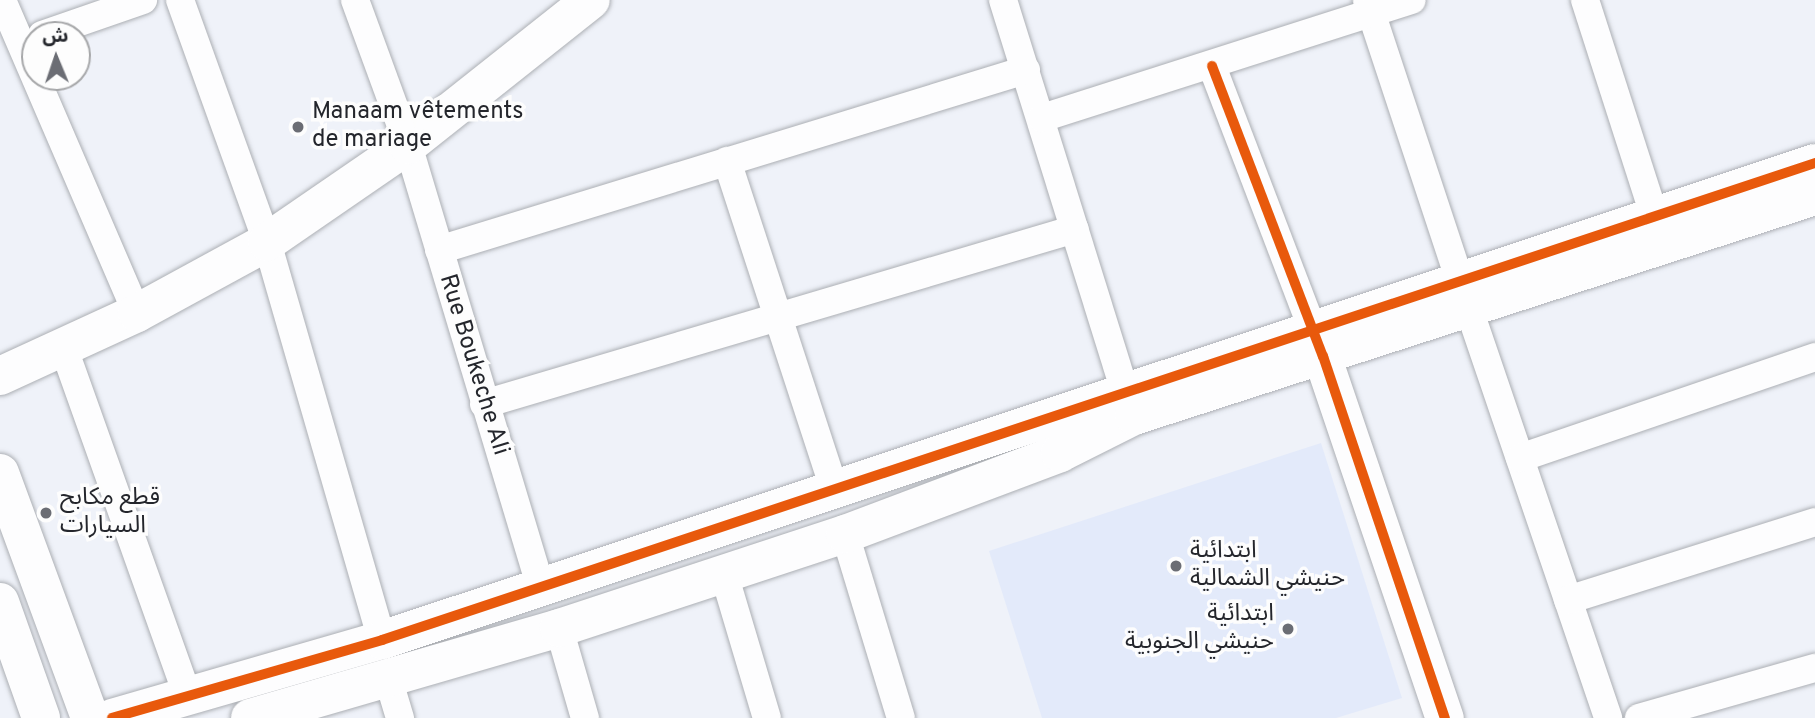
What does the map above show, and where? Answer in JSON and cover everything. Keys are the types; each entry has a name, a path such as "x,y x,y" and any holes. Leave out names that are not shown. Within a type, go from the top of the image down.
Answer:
{"street":[{"path":"2,0 21,36"},
{"path":"84,21 143,0"},
{"path":"180,0 267,242 382,639"},
{"name":"Rue Boukeche Ali","path":"355,0 408,145 540,583"},
{"path":"0,376 136,313 267,242 408,145 591,0"},
{"path":"1003,0 1042,118 1128,403"},
{"path":"1042,118 1212,66 1369,7 1412,0"},
{"path":"1585,0 1660,232"},
{"path":"1369,7 1608,718"},
{"path":"1212,66 1318,343 1445,718"},
{"path":"439,250 1026,70"},
{"path":"44,91 136,313"},
{"path":"727,162 835,492"},
{"path":"1660,232 1815,163"},
{"path":"112,718 382,639 540,583 1128,403 1660,232 1815,196"},
{"path":"484,404 1075,229"},
{"path":"63,346 187,695"},
{"path":"1520,458 1815,357"},
{"path":"250,718 559,628 845,534 1059,453 1128,403"},
{"path":"0,473 90,718"},
{"path":"1568,600 1815,522"},
{"path":"845,534 901,718"},
{"path":"724,574 767,718"},
{"path":"0,601 7,638 41,718"},
{"path":"559,628 585,718"},
{"path":"1639,718 1815,668"},
{"path":"388,678 400,718"}],"shaded area":[{"name":"ابتدائية حنيشي الشمالية","path":"1321,443 1402,698 1336,718 1042,718 989,551"}],"cycle path":[{"path":"1212,66 1323,356 1445,718"},
{"path":"112,718 382,640 1815,163"}],"place":[{"name":"Manaam vêtements de mariage","path":"298,127"},
{"name":"قطع مكابح السيارات","path":"46,513"},
{"name":"ابتدائية حنيشي الشمالية","path":"1176,566"},
{"name":"ابتدائية حنيشي الجنوبية","path":"1288,629"}]}
